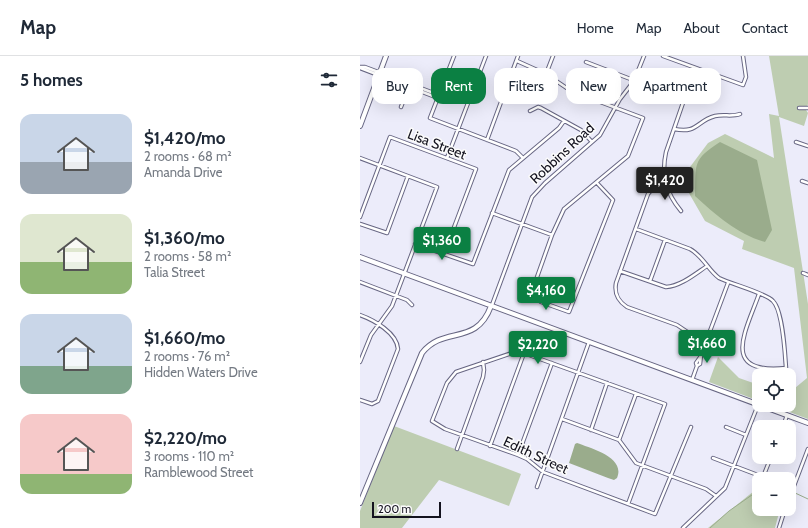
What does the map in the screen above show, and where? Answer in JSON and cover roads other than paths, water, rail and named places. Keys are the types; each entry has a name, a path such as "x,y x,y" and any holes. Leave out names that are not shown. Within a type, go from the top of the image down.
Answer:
{"main road":[{"path":"382,68 386,56"},
{"path":"360,126 372,95"},
{"path":"360,257 752,403"},
{"name":"Robbins Road","path":"360,503 422,353 435,341 473,331 484,322 491,306"},
{"path":"778,412 808,423"}],"street":[{"path":"449,68 454,56"},
{"path":"447,158 486,56"},
{"path":"487,140 518,56"},
{"path":"548,68 553,56"},
{"name":"Robbins Road","path":"639,68 644,56"},
{"path":"663,56 695,68"},
{"path":"721,77 743,85 746,77 743,56"},
{"path":"517,61 533,68"},
{"path":"586,62 629,79"},
{"path":"360,67 372,71"},
{"path":"558,82 571,91 643,118 628,156 564,209 552,235 531,294 542,302 569,312 612,200 597,183"},
{"name":"Robbins Road","path":"491,306 532,197 538,189 592,142 605,128 615,107 629,88"},
{"path":"435,104 430,118 516,151 522,157"},
{"path":"681,211 672,199 665,182 664,160 683,104"},
{"path":"530,111 538,107 541,108 581,130 592,142"},
{"path":"799,108 808,108"},
{"path":"674,129 687,131 713,117 721,115 735,116 740,114"},
{"path":"416,244 473,264 509,170 522,157 559,128 564,121"},
{"name":"Lisa Street","path":"380,165 390,137 476,169 444,254"},
{"path":"796,142 808,146"},
{"path":"360,158 437,187 389,312 378,324 369,338 360,362"},
{"path":"360,216 380,165"},
{"path":"360,224 386,233 408,176"},
{"path":"802,181 808,183"},
{"path":"665,182 650,191 620,271 615,289 616,294 622,303 677,325 695,337 706,342"},
{"path":"492,213 552,235"},
{"path":"636,229 697,253 713,274 728,282 759,294 773,301 778,310 786,368 762,368 750,363 743,355 742,342 759,294"},
{"path":"650,281 665,240"},
{"path":"620,271 666,287 671,287 708,266"},
{"path":"803,273 808,275"},
{"path":"360,282 408,301 412,304"},
{"path":"692,380 697,366 696,363 701,355 728,282"},
{"path":"360,315 378,324 395,339 398,349 379,398 375,403 360,400"},
{"path":"537,487 580,373 589,342"},
{"path":"457,449 483,377 483,362 518,352 552,362 665,404 628,504"},
{"path":"490,446 524,353"},
{"name":"Edith Street","path":"483,362 460,370 451,377 447,383 432,421 445,429 462,436 527,459 543,472 655,514 672,476"},
{"path":"518,455 552,362"},
{"path":"591,430 607,383"},
{"path":"619,440 636,394"},
{"path":"683,528 725,488 755,412"},
{"path":"785,420 787,415"},
{"path":"562,419 619,440 633,460 642,466 706,489 716,496"},
{"path":"672,476 691,427"},
{"path":"726,427 746,435"},
{"path":"796,480 808,449"},
{"path":"714,458 763,477 768,464"},
{"path":"779,528 783,516"}],"waterway":[{"path":"796,493 808,499"},
{"path":"710,528 729,511 752,495"}]}
